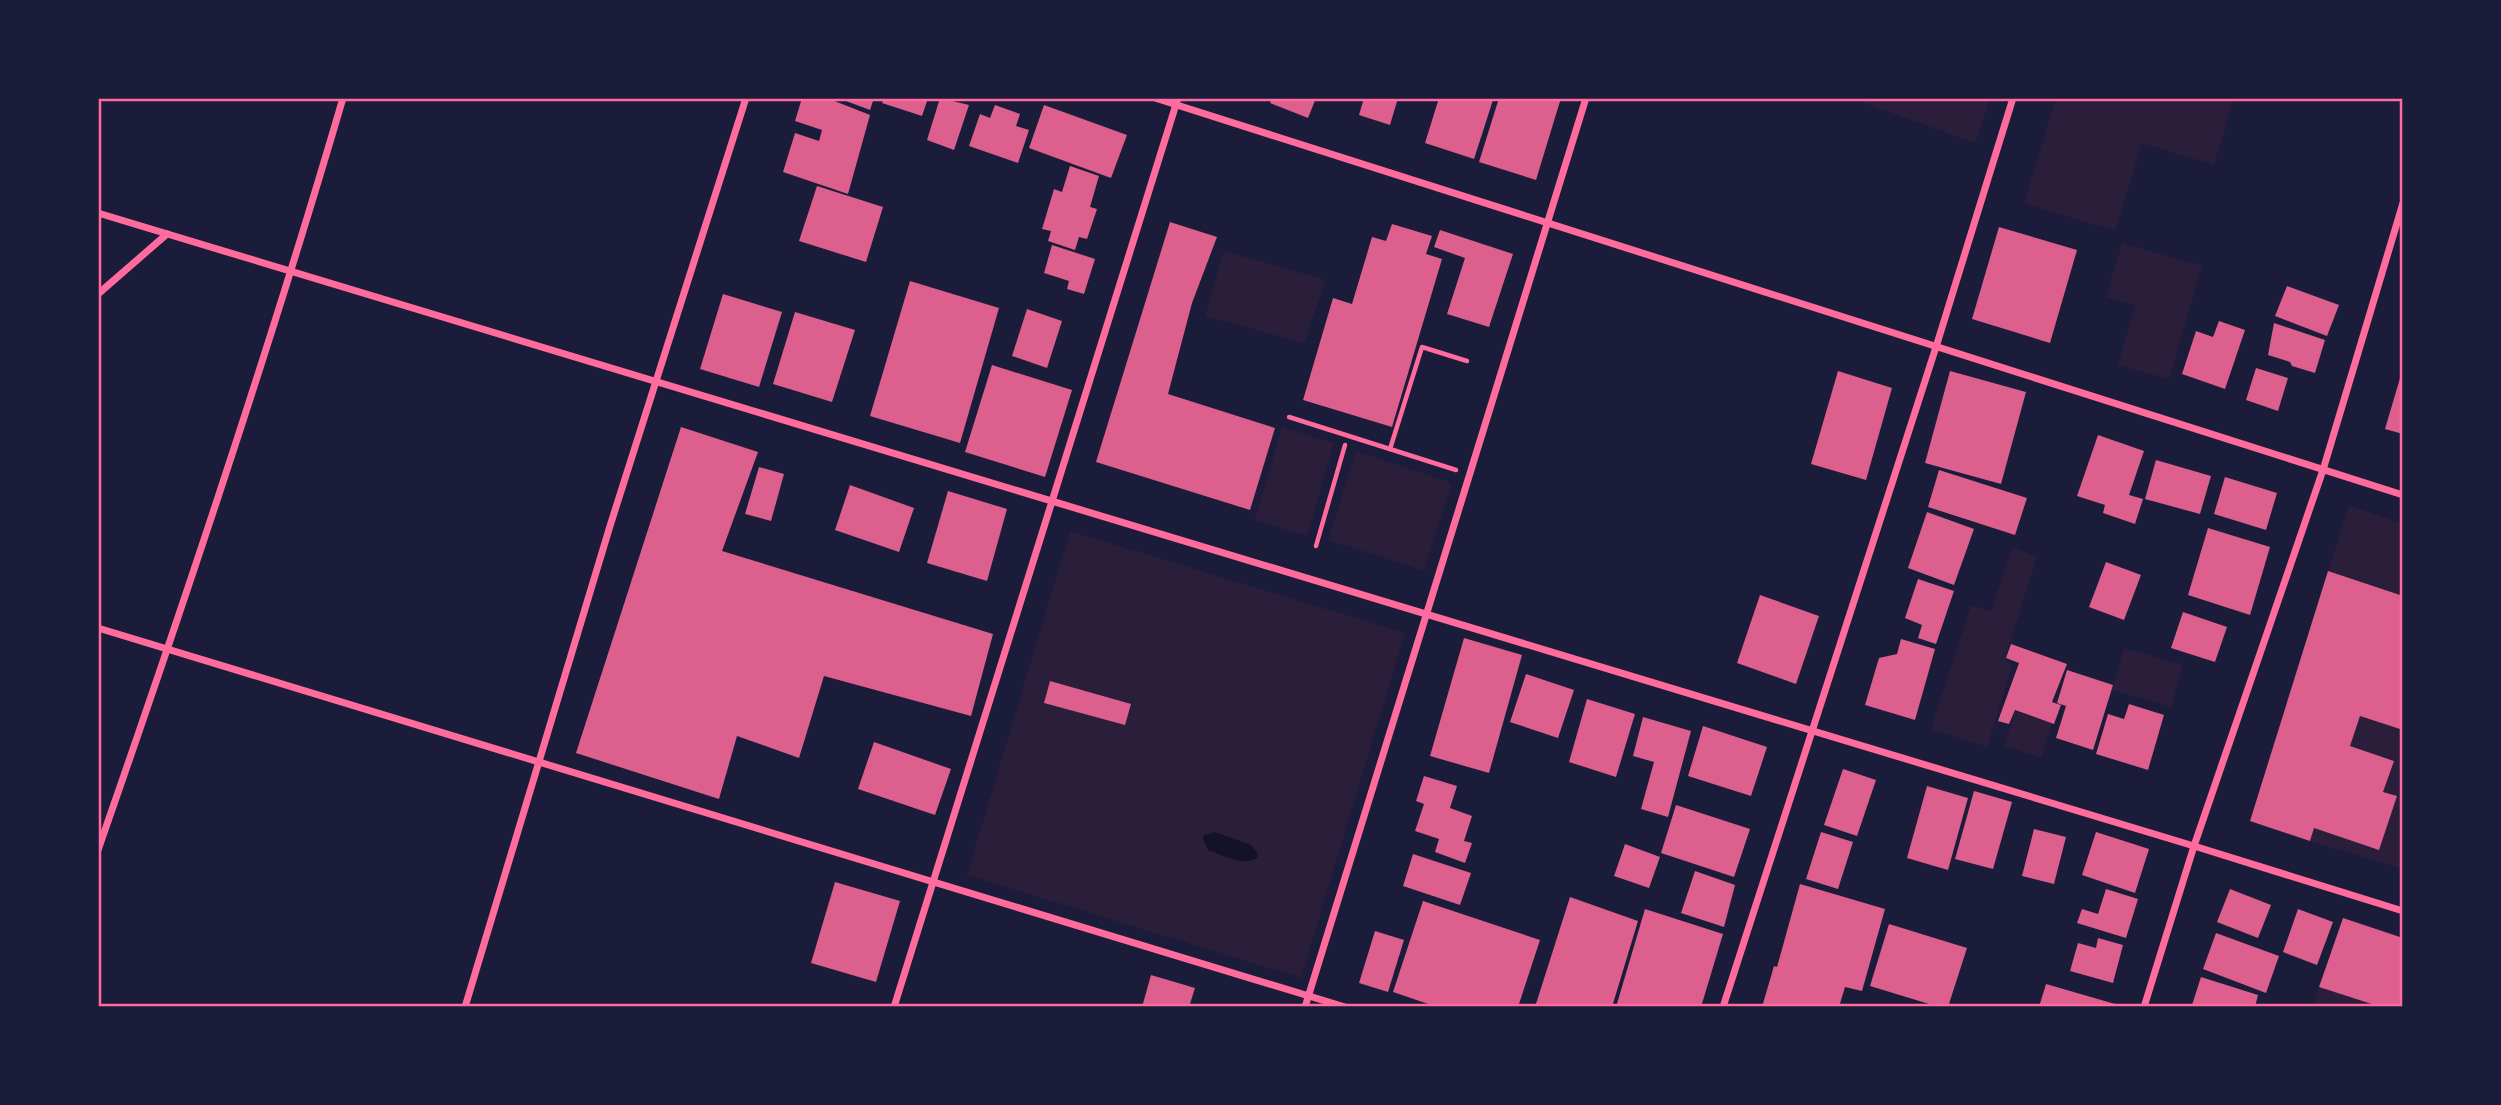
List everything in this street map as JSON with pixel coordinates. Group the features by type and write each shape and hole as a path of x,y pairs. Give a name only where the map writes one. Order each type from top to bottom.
{"street":[{"path":"98,850 168,650 292,271 343,98"},
{"path":"465,1007 655,382 746,98"},
{"path":"1155,98 1177,101 2403,495"},
{"path":"1305,1007 1586,98"},
{"path":"1723,1007 1936,347 2013,98"},
{"path":"894,1007 1177,101"},
{"path":"2144,1007 2194,846 2323,470 2403,204"},
{"path":"98,213 2403,911"},
{"path":"98,295 167,234"},
{"path":"98,628 1345,1007"}],"path":[{"path":"1390,449 1422,347 1467,361"},
{"path":"1289,417 1471,474"},
{"path":"1315,545 1345,445"}],"shaded area":[{"path":"1850,98 1990,98 1975,143"},
{"path":"2056,98 2234,98 2214,165 2142,143 2115,231 2024,203"},
{"path":"2122,243 2202,266 2169,379 2118,365 2135,305 2106,297"},
{"path":"1224,251 1326,280 1304,343 1205,316"},
{"path":"1282,427 1334,443 1307,536 1255,520"},
{"path":"1356,451 1452,483 1424,571 1328,540"},
{"path":"2349,505 2403,524 2403,596 2328,571"},
{"path":"1070,531 1405,633 1301,978 967,875"},
{"path":"2012,547 2037,556 2005,659 2012,667 1987,747 1931,729 1971,605 1991,612"},
{"path":"2124,648 2183,665 2171,707 2112,690"},
{"path":"2015,711 2052,723 2041,758 2004,746"},
{"path":"2360,716 2403,730 2402,869 2310,841 2314,828 2379,849 2396,796 2383,792 2394,761 2350,746"},
{"path":"1215,832 1251,845 1258,854 1257,858 1239,861 1208,850 1204,835"},
{"path":"2319,987 2381,1007 2313,1007"}],"building":[{"path":"802,98 827,98 870,115 848,194 783,172 795,133 819,141 822,130 795,121"},
{"path":"838,98 874,98 870,110"},
{"path":"884,98 928,98 922,116 882,103"},
{"path":"940,98 969,105 954,150 927,140"},
{"path":"1272,98 1316,98 1308,118 1270,103"},
{"path":"1364,98 1398,98 1390,125 1359,115"},
{"path":"1439,98 1493,100 1474,159 1425,143"},
{"path":"1499,98 1561,98 1536,180 1479,162"},
{"path":"995,105 1020,114 1016,126 1029,130 1018,163 969,146 980,114 990,118"},
{"path":"1044,105 1127,135 1111,178 1029,148"},
{"path":"1070,166 1099,176 1090,207 1097,209 1087,239 1079,237 1075,250 1048,241 1051,231 1042,229 1054,189 1062,192"},
{"path":"817,186 883,207 866,262 799,241"},
{"path":"1170,222 1217,237 1192,303 1168,394 1275,428 1250,510 1096,462"},
{"path":"1392,224 1432,236 1426,254 1442,259 1392,427 1303,400 1333,298 1352,304 1372,237 1386,241"},
{"path":"1999,227 2077,250 2050,343 1972,319"},
{"path":"1440,230 1513,254 1489,327 1447,314 1465,258 1434,247"},
{"path":"1052,245 1095,259 1084,294 1067,289 1069,281 1044,273"},
{"path":"910,281 999,308 960,443 870,416"},
{"path":"2287,286 2339,305 2327,336 2275,316"},
{"path":"723,294 782,312 759,387 700,369"},
{"path":"1027,309 1062,321 1047,368 1012,356"},
{"path":"795,312 855,330 832,402 773,384"},
{"path":"2219,321 2245,330 2225,389 2182,374 2196,331 2213,337"},
{"path":"2274,323 2325,340 2315,373 2268,355"},
{"path":"992,365 1072,390 1045,477 965,452"},
{"path":"2256,368 2288,378 2278,411 2246,400"},
{"path":"2403,368 2403,434 2385,429"},
{"path":"1838,371 1892,388 1866,480 1811,464"},
{"path":"1950,371 2026,392 2001,484 1925,463"},
{"path":"681,427 758,452 722,551 993,634 971,716 824,676 799,758 737,736 719,799 576,753"},
{"path":"2098,435 2144,451 2129,495 2143,499 2135,524 2103,513 2105,505 2077,496"},
{"path":"2156,460 2211,476 2200,514 2145,499"},
{"path":"759,467 784,474 771,521 745,514"},
{"path":"1939,470 2027,498 2015,535 1928,507"},
{"path":"2225,477 2277,493 2266,530 2214,514"},
{"path":"850,485 914,508 899,552 835,530"},
{"path":"948,491 1007,509 987,581 927,563"},
{"path":"1927,512 1974,529 1954,585 1908,568"},
{"path":"2208,528 2270,547 2250,615 2188,595"},
{"path":"2106,562 2141,575 2124,620 2089,607"},
{"path":"2328,571 2403,596 2403,730 2360,716 2350,746 2394,761 2383,792 2397,796 2379,850 2314,828 2310,841 2250,821"},
{"path":"1918,579 1954,591 1936,644 1918,638 1922,625 1905,618"},
{"path":"1760,595 1819,616 1796,684 1737,663"},
{"path":"2183,612 2227,627 2215,662 2171,648"},
{"path":"1464,638 1522,655 1489,773 1430,756"},
{"path":"1901,639 1935,649 1915,720 1865,705 1879,658 1897,654"},
{"path":"2011,644 2067,664 2052,702 2061,705 2054,724 2015,710 2009,724 1998,721 2019,663 2006,658"},
{"path":"2067,670 2113,685 2093,750 2056,738 2066,706 2057,703"},
{"path":"1526,674 1574,690 1558,738 1510,722"},
{"path":"1050,681 1131,704 1125,725 1044,703"},
{"path":"1587,699 1635,714 1616,777 1569,762"},
{"path":"2129,704 2164,715 2148,770 2096,754 2108,714 2124,719"},
{"path":"1643,717 1691,731 1668,817 1641,809 1654,762 1633,756"},
{"path":"1703,726 1767,747 1751,796 1688,776"},
{"path":"874,742 951,769 935,815 858,789"},
{"path":"1843,769 1876,780 1857,836 1824,825"},
{"path":"1424,776 1457,786 1450,808 1472,816 1464,841 1472,843 1465,863 1435,852 1439,839 1415,831 1424,804 1416,801"},
{"path":"1927,786 1968,798 1948,870 1907,858"},
{"path":"1974,791 2012,802 1993,869 1955,859"},
{"path":"1676,805 1750,829 1734,877 1661,853"},
{"path":"2034,829 2066,837 2054,884 2022,876"},
{"path":"1821,832 1853,842 1838,889 1806,879"},
{"path":"2096,832 2149,849 2135,893 2082,875"},
{"path":"1625,844 1660,857 1649,888 1614,876"},
{"path":"1413,854 1471,873 1460,905 1403,886"},
{"path":"1695,871 1735,885 1724,927 1681,913"},
{"path":"835,882 900,901 876,982 811,963"},
{"path":"1800,884 1885,909 1862,991 1845,987 1839,1007 1762,1007 1774,966 1777,967"},
{"path":"2106,889 2138,899 2126,938 2077,923 2082,909 2098,914"},
{"path":"2230,889 2271,905 2258,938 2217,922"},
{"path":"1570,897 1638,921 1612,1007 1535,1007"},
{"path":"1423,901 1540,940 1518,1007 1437,1007 1393,992"},
{"path":"1645,909 1723,934 1701,1007 1616,1007"},
{"path":"2298,909 2333,922 2317,965 2283,952"},
{"path":"2343,918 2403,938 2403,1007 2381,1007 2319,987"},
{"path":"1889,924 1967,948 1948,1007 1939,1007 1870,986"},
{"path":"1375,931 1404,940 1388,992 1359,983"},
{"path":"2216,933 2279,956 2266,993 2203,969"},
{"path":"2098,938 2123,945 2113,983 2070,971 2078,943 2096,948"},
{"path":"1151,975 1195,988 1189,1007 1142,1007"},
{"path":"2201,977 2258,995 2255,1007 2192,1005"},
{"path":"2046,984 2122,1006 2122,1007 2039,1007"}]}
